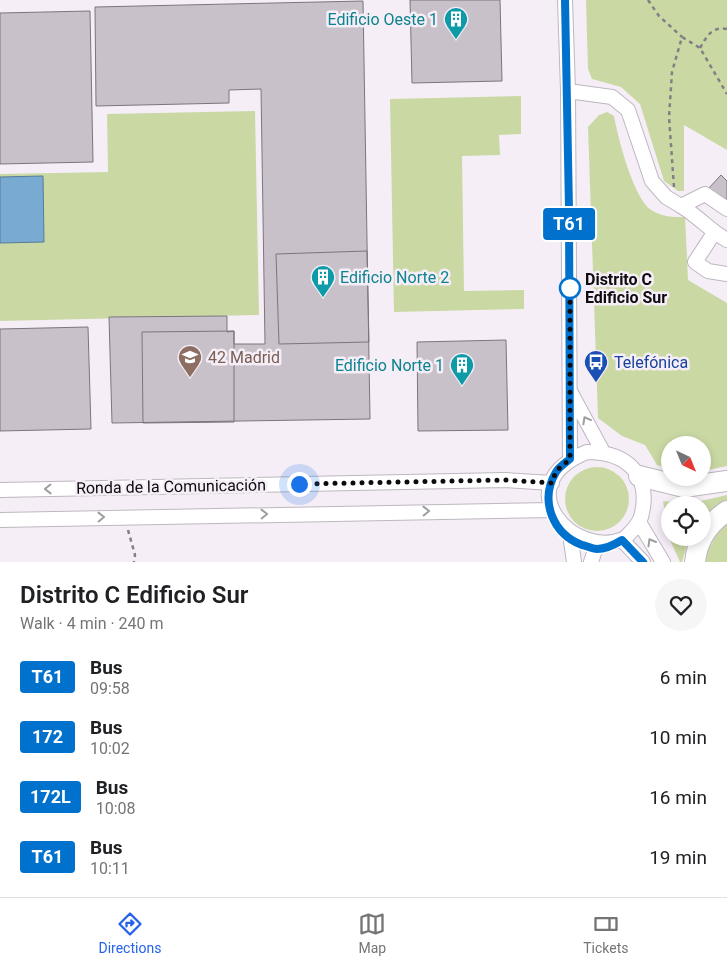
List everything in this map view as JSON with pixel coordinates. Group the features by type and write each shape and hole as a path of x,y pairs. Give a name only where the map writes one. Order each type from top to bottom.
{"highway":[{"path":"639,476 684,487 727,481"},
{"path":"695,562 696,548 714,520 727,511"}],"street":[{"path":"565,0 568,91 570,459"},
{"path":"568,91 612,97 628,110 652,181 666,197 696,215 714,233 727,240"},
{"path":"678,204 705,194 727,209"},
{"path":"714,233 695,262 708,271 727,274"},
{"path":"569,389 603,452"},
{"path":"587,452 603,452 618,457 639,476 644,503 639,522 622,540 593,556 561,531 550,510 549,496 556,471 570,459 587,452"},
{"name":"Ronda de la Comunicación","path":"0,490 505,480 552,483"},
{"name":"Ronda de la Comunicación","path":"0,520 550,510"},
{"path":"639,522 663,562"},
{"path":"571,540 574,562"},
{"path":"622,540 643,562"}],"path":[{"path":"648,0 659,16 682,37 700,48 727,94"},
{"path":"700,48 709,33 718,27 727,29"},
{"path":"678,204 669,117 672,72 682,37"},
{"path":"125,517 135,555 134,562"}],"green space":[{"path":"586,0 727,0 727,150 684,125 684,191 678,191 664,181 640,104 621,87 592,79 588,69"},
{"path":"521,96 521,134 499,135 500,155 462,156 464,291 524,290 524,309 394,312 390,99"},
{"path":"255,111 259,315 0,321 0,174 108,172 107,114"},
{"path":"607,112 614,116 627,166 644,203 651,210 659,214 685,217 688,280 727,303 727,466 711,469 711,436 661,436 661,466 657,465 645,445 622,436 598,418 588,127 599,115"},
{"path":"591,467 603,467 620,476 627,487 629,499 627,511 620,522 603,531 591,531 579,526 570,517 565,505 565,493 570,481 579,472"},
{"path":"727,495 727,500 711,511 711,499"},
{"path":"727,523 727,562 704,562 704,558 720,528"},
{"path":"673,546 687,546 682,562 680,562"}],"water":[{"path":"43,176 44,242 0,243 0,177"}],"building":[{"name":"Edificio Oeste 1","path":"410,0 500,0 502,81 412,83"},
{"path":"363,1 370,419 112,423 109,317 227,316 227,332 234,331 234,344 265,344 261,89 229,90 229,103 96,106 95,7"},
{"path":"90,11 93,162 0,164 0,13"},
{"path":"721,175 727,181 727,200 708,189"},
{"name":"Edificio Norte 2","path":"367,251 369,342 279,344 276,254"},
{"path":"88,327 91,429 0,431 0,329"},
{"path":"234,331 234,422 143,423 142,332"},
{"name":"Edificio Norte 1","path":"506,340 508,430 418,431 417,342"}],"bus line":[{"name":"T61","path":"565,0 568,91 570,459 556,471 549,496 550,510 561,531 571,540 596,550 611,546 622,540 643,562"}],"place":[{"name":"Edificio Oeste 1","path":"456,40"},
{"name":"Distrito C Edificio Sur","path":"570,288"},
{"name":"Edificio Norte 2","path":"323,298"},
{"name":"42 Madrid","path":"190,378"},
{"name":"Telefónica","path":"596,383"},
{"name":"Edificio Norte 1","path":"462,386"}],"route":[{"path":"299,484 505,480 552,483 556,471 570,459 570,288"}]}
